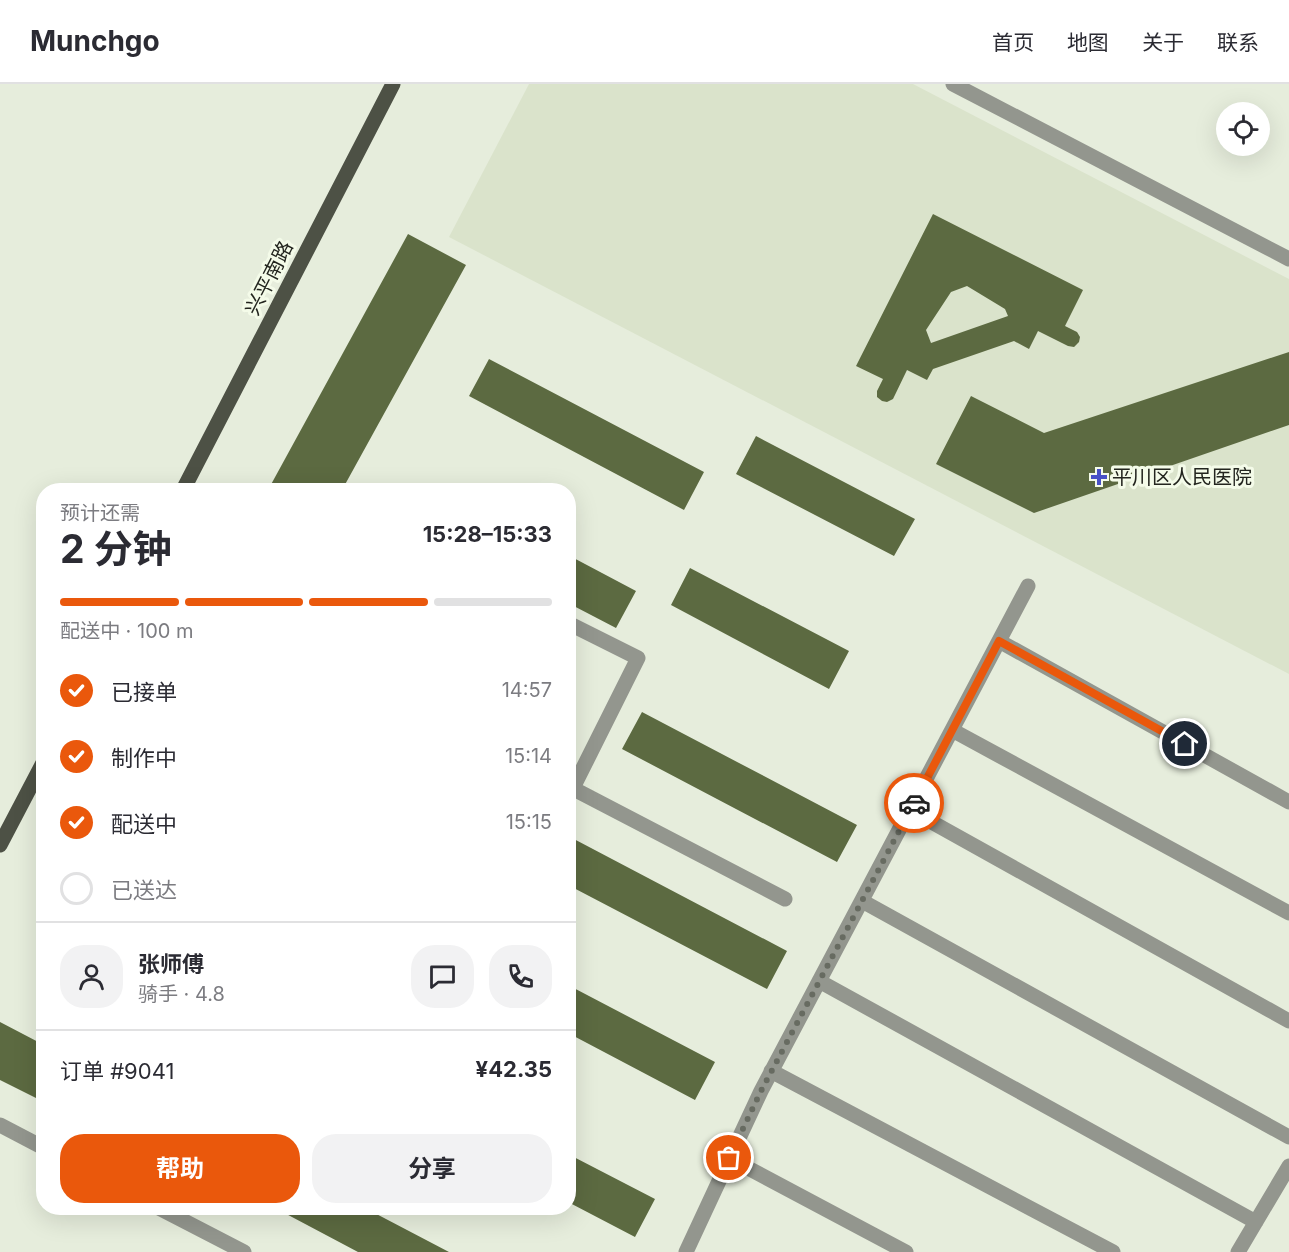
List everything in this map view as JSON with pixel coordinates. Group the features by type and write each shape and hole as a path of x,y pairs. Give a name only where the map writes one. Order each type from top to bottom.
{"main road":[{"name":"兴平南路","path":"187,483 393,84"},
{"path":"0,844 36,776"}],"street":[{"path":"953,84 1289,259"},
{"path":"686,1252 771,1071 1028,586"},
{"path":"576,627 638,658 576,777"},
{"path":"999,641 1289,802"},
{"path":"952,730 1289,913"},
{"path":"576,790 784,899"},
{"path":"910,810 1289,1021"},
{"path":"862,901 1289,1137"},
{"path":"819,981 1256,1222"},
{"path":"771,1071 1113,1252"},
{"path":"0,1125 36,1144"},
{"path":"729,1158 906,1252"},
{"path":"1238,1252 1289,1166"},
{"path":"173,1215 244,1252"}],"shaded area":[{"name":"平川区人民医院","path":"529,84 913,84 1289,279 1289,674 449,237"}],"building":[{"path":"933,214 1083,290 1065,326 1077,332 1080,337 1074,347 1038,331 1029,349 1014,341 933,369 927,380 907,370 893,399 887,402 877,397 877,391 883,379 856,366","holes":["967,286 1005,309 1008,316 931,343 926,330 951,292"]},
{"path":"408,234 466,265 346,483 272,483"},
{"path":"1289,352 1289,425 1034,513 936,464 971,396 1044,433"},
{"path":"489,359 704,472 684,510 469,396"},
{"path":"756,436 915,519 894,556 736,474"},
{"path":"576,559 636,591 616,628 576,607"},
{"path":"690,568 849,651 829,689 671,605"},
{"path":"642,712 857,825 837,862 622,749"},
{"path":"576,840 787,951 767,989 576,889"},
{"path":"576,989 715,1062 695,1100 576,1037"},
{"path":"0,1022 36,1041 36,1098 0,1080"},
{"path":"576,1158 655,1199 635,1237 576,1206"},
{"path":"288,1215 378,1215 449,1252 358,1252"}],"way so far":[{"path":"729,1158 761,1091 914,803"}],"place":[{"name":"平川区人民医院","path":"1099,477"}],"route":[{"path":"914,803 999,641 1185,744"}]}
